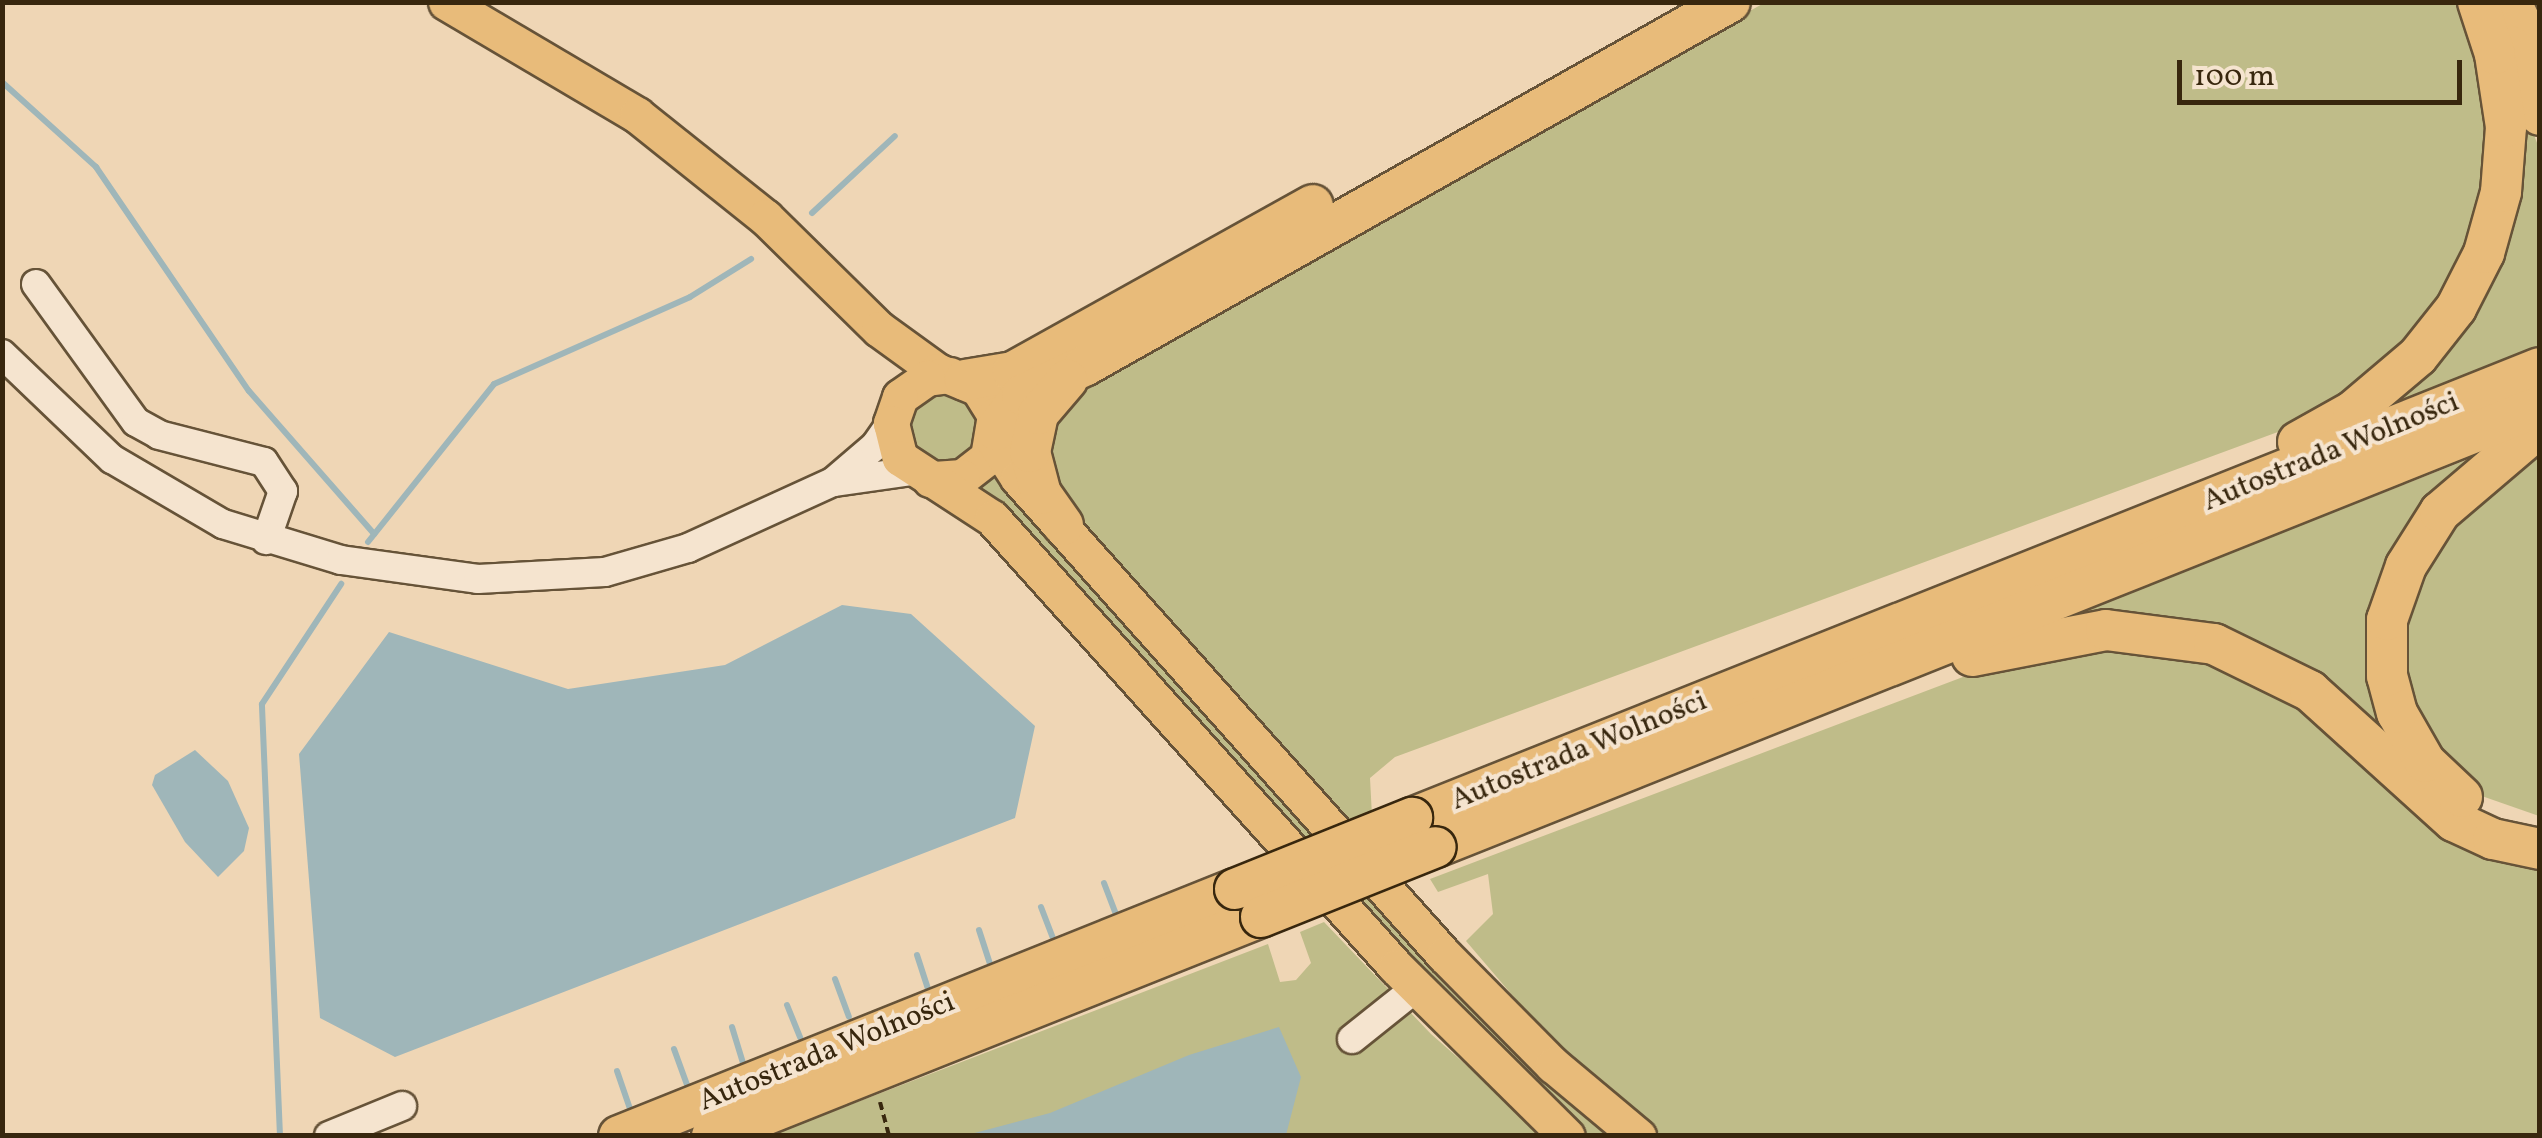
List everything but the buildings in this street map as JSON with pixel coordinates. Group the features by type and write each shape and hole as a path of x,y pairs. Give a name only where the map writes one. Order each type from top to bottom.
{"highway":[{"path":"957,378 1013,372 1674,2"},
{"path":"995,436 1022,395 1086,365 1730,2"},
{"path":"2020,575 2108,524 2333,425 2432,340 2476,271 2501,192 2504,105 2478,2"},
{"path":"2489,2 2540,115"},
{"path":"2511,2 2540,64"},
{"path":"1063,525 1034,478 1031,436 1044,402 1086,365"},
{"name":"Autostrada Wolności","path":"619,1136 1248,903 1424,833 2020,575 2540,368"},
{"name":"Autostrada Wolności","path":"1424,833 1768,716 2540,406"},
{"path":"2540,428 2454,498 2415,546 2392,602 2385,657 2397,713 2425,762 2472,804 2540,827"},
{"path":"1768,716 1824,709 1962,659 2055,636 2106,630 2175,635 2235,651 2292,678 2454,821 2493,839 2540,849"},
{"name":"Autostrada Wolności","path":"712,1136 1248,903"}],"main road":[{"path":"446,2 562,66 672,140 765,216 879,329 988,400 995,436 1063,525 1444,955 1553,1065 1638,1136"},
{"path":"879,329 900,378 892,441 920,475 970,498 992,518 1416,988 1567,1136"},
{"path":"895,410 917,382 957,378"},
{"path":"920,475 945,481 976,469 995,436"}],"street":[{"path":"36,284 136,422 159,435 264,462 283,491 266,540"},
{"path":"2,354 112,460 185,506 266,540 397,570 512,581 558,578 674,554 833,482 920,475"},
{"path":"833,482 895,410"},
{"path":"1352,1039 1416,988"},
{"path":"329,1136 402,1106"}],"path":[{"path":"879,1098 890,1136"}],"shaded area":[{"path":"1764,3 2463,3 2491,87 2478,236 2420,336 2327,414 1395,757 1370,778 1372,816 1350,826 1078,520 1052,485 1042,445 1072,393"},
{"path":"2517,91 2539,148 2539,345 2379,413 2431,357"},
{"path":"945,392 970,402 980,427 970,452 945,462 920,452 910,427 920,402"},
{"path":"2512,442 2407,542 2404,752 2302,676 2037,629"},
{"path":"2539,450 2539,816 2476,794 2406,710 2401,608 2479,489"},
{"path":"1000,466 1622,1135 1577,1135 1516,1080 976,487"},
{"path":"2078,644 2251,668 2539,858 2539,1135 1661,1135 1537,1024 1466,941 1493,914 1488,874 1438,892 1430,879 1992,666"},
{"path":"1324,922 1431,1034 1546,1135 769,1136 1268,944 1280,982 1296,980 1311,963 1300,932"}],"water":[{"path":"842,605 911,614 1035,726 1015,818 395,1057 320,1018 299,754 389,632 568,689 725,665"},
{"path":"195,750 228,781 249,828 244,851 218,877 185,842 152,785 155,775"},
{"path":"1279,1027 1301,1077 1286,1135 967,1135 1050,1113 1189,1055"}],"waterway":[{"path":"2,82 96,167 249,391 374,534"},
{"path":"812,213 895,136"},
{"path":"368,542 494,384 690,297 751,259"},
{"path":"280,1136 262,704 341,584"},
{"path":"1104,883 1116,914"},
{"path":"1041,907 1053,939"},
{"path":"979,930 990,964"},
{"path":"917,955 928,989"},
{"path":"835,979 849,1017"},
{"path":"787,1005 800,1038"},
{"path":"732,1027 743,1062"},
{"path":"674,1049 687,1085"},
{"path":"617,1071 630,1108"}]}
